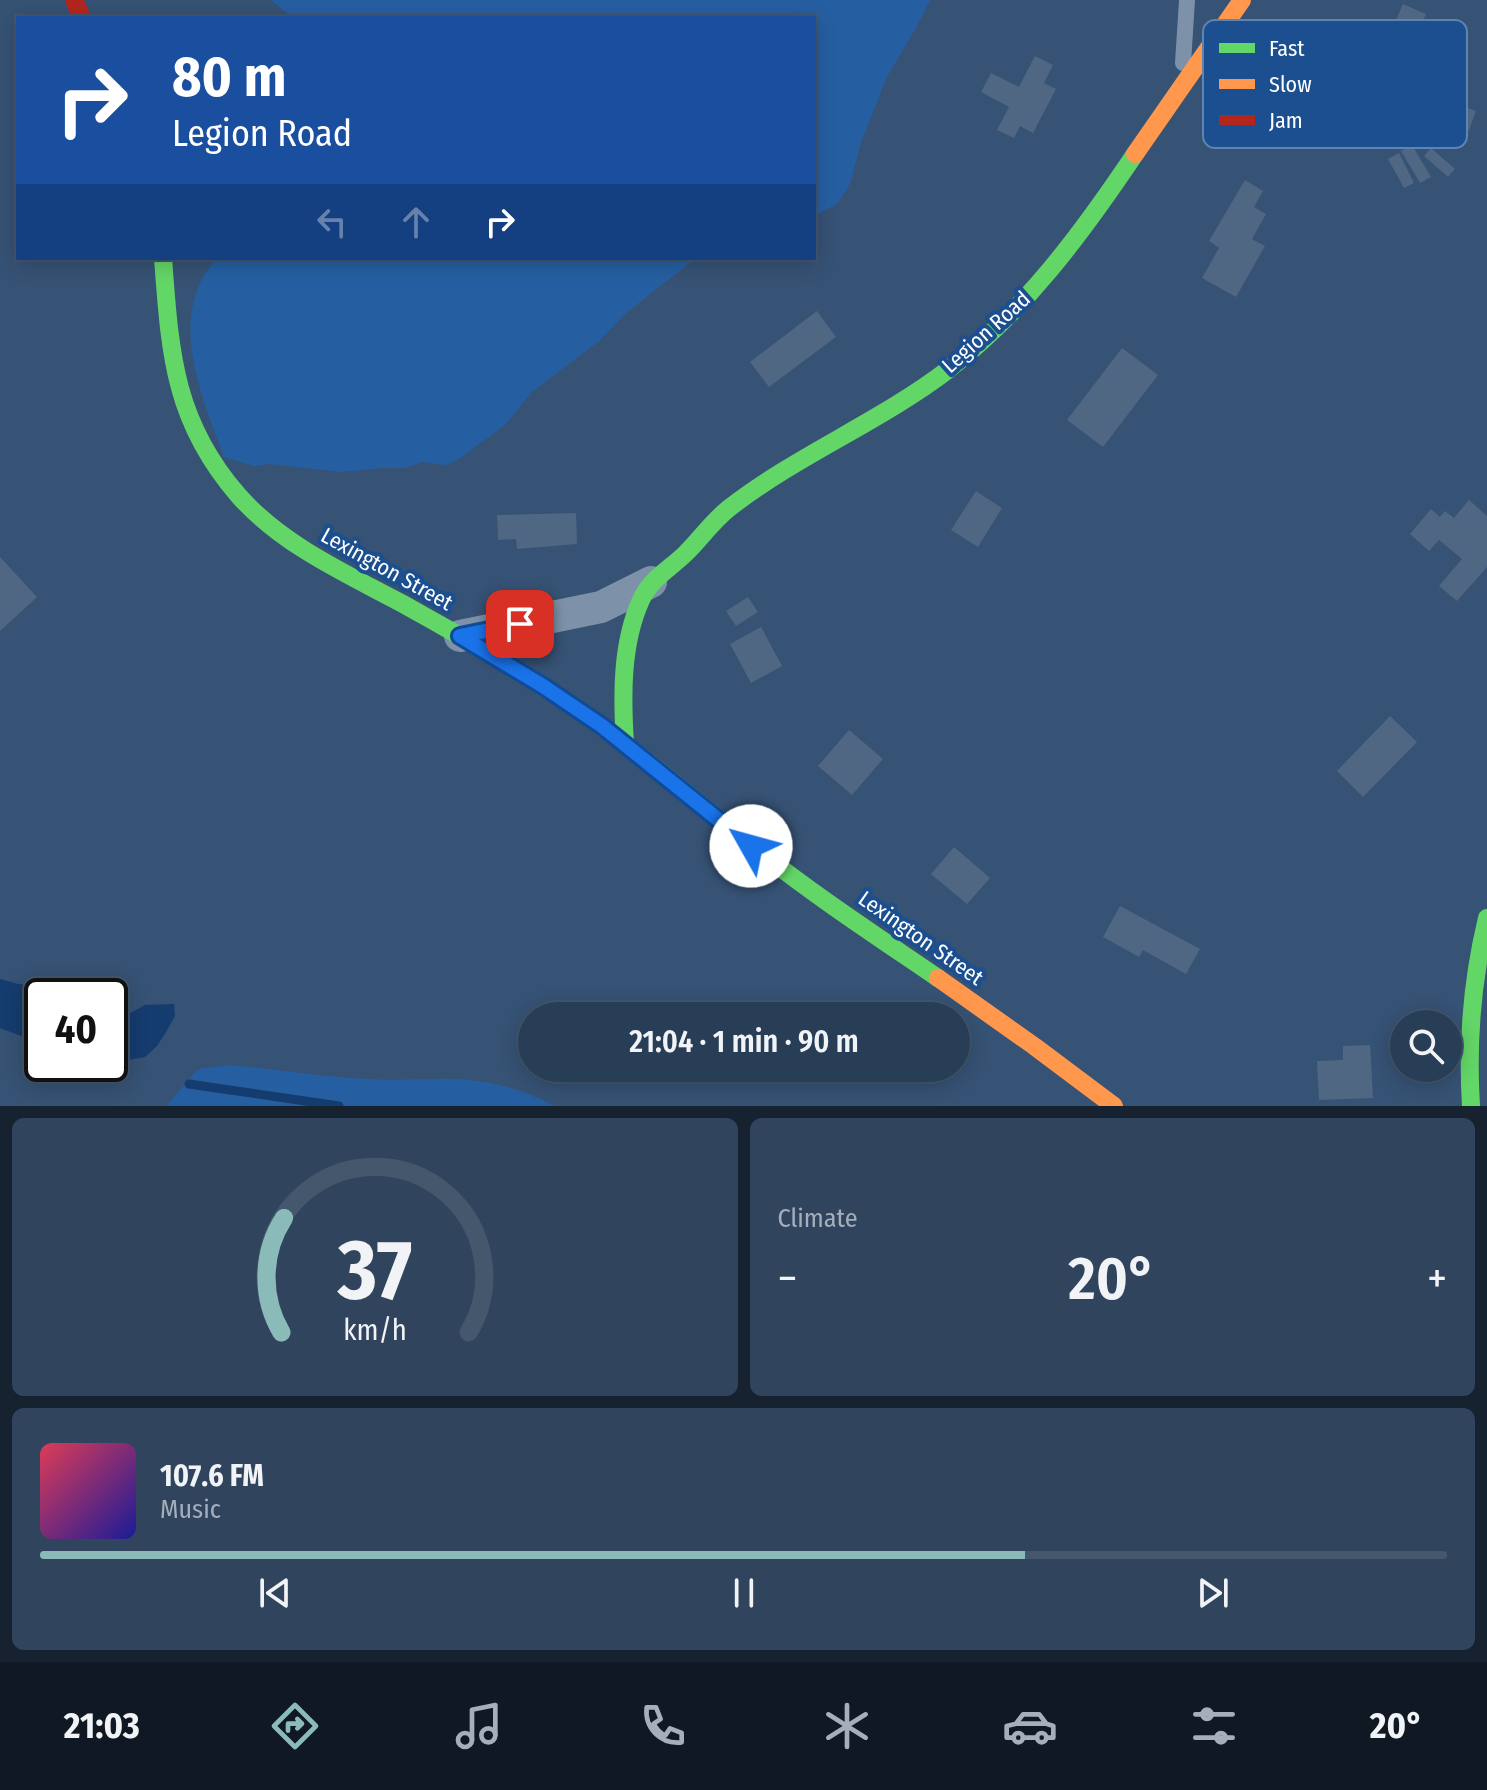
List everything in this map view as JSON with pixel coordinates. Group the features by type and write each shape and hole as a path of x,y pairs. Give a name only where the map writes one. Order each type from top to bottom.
{"street":[{"name":"Legion Road","path":"1228,20 1242,0"},
{"name":"Legion Road","path":"460,636 601,607 651,582 671,568 715,521 738,502 958,362 1041,282 1073,243 1203,55"},
{"name":"Lexington Street","path":"163,260 175,368 189,421 206,454 240,497 276,530 307,552 460,636 564,699 790,875 1026,1040 1114,1106"},
{"name":"Legion Road","path":"625,744 628,652 638,608 651,582"},
{"path":"1471,1106 1478,1036 1478,959 1487,918"}],"lane":[{"path":"1182,85 1187,0"}],"shaded area":[{"path":"271,0 930,0 887,77 861,143 850,184 837,204 816,215 816,16 291,16"},
{"path":"218,260 693,260 625,314 599,341 532,392 505,425 458,460 446,465 422,462 405,468 342,472 269,464 254,466 224,457 201,393 191,347 193,302 201,281"},
{"path":"0,979 24,984 24,1037 0,1028"},
{"path":"174,1004 175,1016 157,1046 145,1057 128,1060 128,1014 145,1005"},
{"path":"229,1065 352,1078 481,1081 532,1095 555,1106 166,1106 198,1069"}],"building":[{"path":"1403,4 1426,14 1423,20 1396,20"},
{"path":"1035,56 1053,65 1044,83 1056,89 1033,133 1020,126 1014,138 997,130 1009,107 981,92 991,73 1019,87"},
{"path":"1467,108 1476,111 1467,135"},
{"path":"1414,148 1431,177 1420,183 1401,151"},
{"path":"1431,148 1455,169 1448,177 1424,156"},
{"path":"1399,153 1414,183 1404,188 1388,159"},
{"path":"1245,180 1263,191 1254,207 1266,214 1252,239 1265,246 1236,297 1202,278 1219,248 1209,241"},
{"path":"817,311 836,337 769,387 750,362"},
{"path":"1122,348 1158,375 1103,447 1067,420"},
{"path":"976,491 1002,508 978,547 951,530"},
{"path":"1469,500 1487,516 1487,567 1457,601 1439,586 1462,559 1439,540 1429,551 1410,534 1431,509 1440,517 1445,511 1454,518"},
{"path":"576,513 577,544 517,549 516,539 498,540 497,515"},
{"path":"0,557 37,597 0,631"},
{"path":"748,597 758,612 736,626 726,611"},
{"path":"761,627 782,666 751,683 730,644"},
{"path":"1390,716 1417,742 1363,797 1337,771"},
{"path":"849,730 883,759 852,795 818,766"},
{"path":"954,847 990,878 967,904 931,874"},
{"path":"1120,906 1200,949 1186,974 1143,950 1139,957 1103,937"},
{"path":"1370,1045 1373,1098 1319,1100 1317,1061 1343,1060 1343,1046"}],"waterway":[{"path":"189,1084 339,1106"}],"traffic: fast":[{"path":"625,744 623,689 626,653 634,617 650,586 728,509 782,472 923,388 977,346 1051,269 1135,154"},
{"path":"163,260 173,354 188,412 216,467 255,513 315,557 462,637 585,715 782,869 938,978"},
{"path":"1471,1106 1472,1011 1487,918"}],"traffic: slow":[{"path":"1228,20 1242,0"},
{"path":"1135,154 1203,56"},
{"path":"938,978 1114,1106"}],"traffic: jam":[{"path":"74,0 81,16"}],"route":[{"path":"520,624 460,636 564,699 602,726 751,846"}]}
